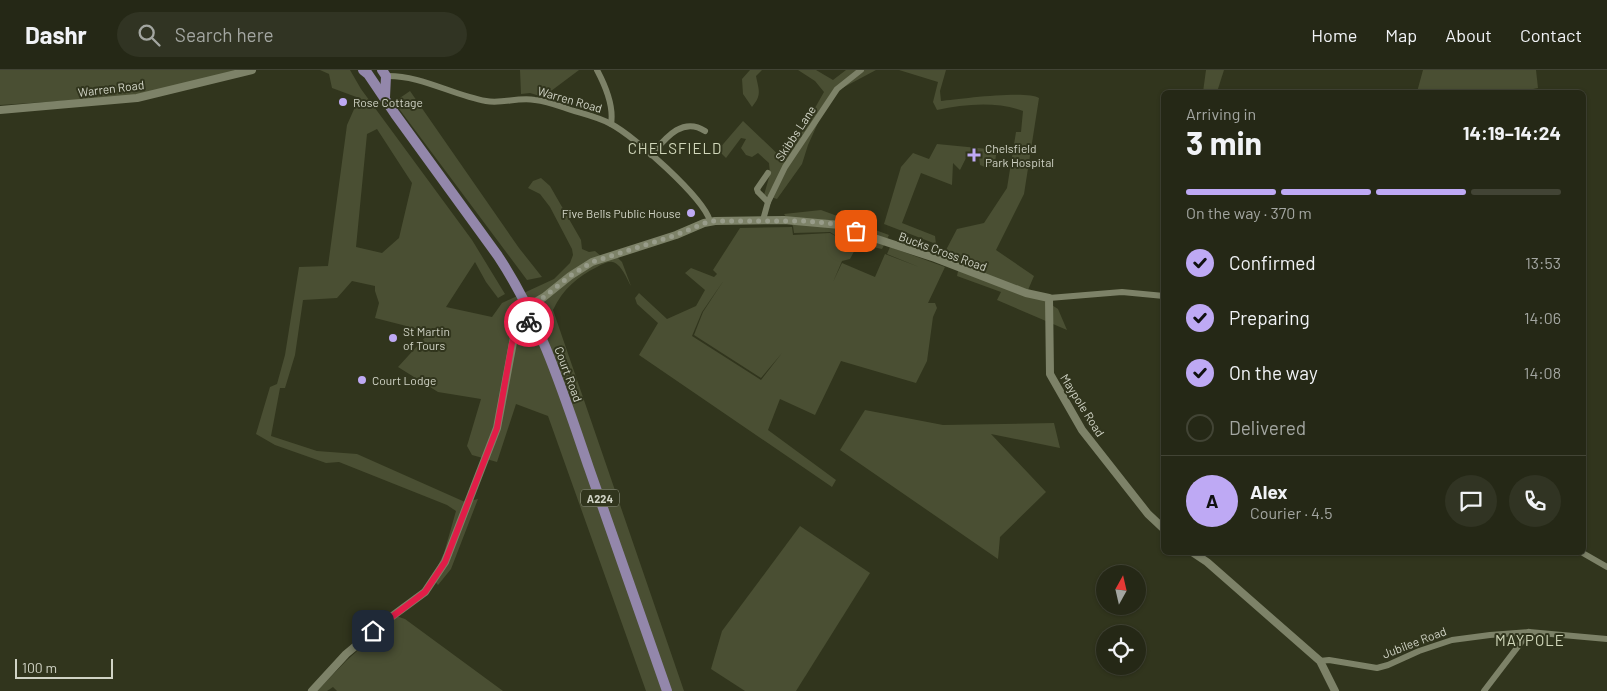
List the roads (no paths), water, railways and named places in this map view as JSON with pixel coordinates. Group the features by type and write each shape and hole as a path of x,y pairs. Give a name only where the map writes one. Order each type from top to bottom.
{"main road":[{"name":"Court Road","path":"363,70 374,77 395,114 498,256 528,308 559,382 667,691"},
{"path":"374,77 380,84 385,75"},
{"path":"385,75 386,98"}],"street":[{"name":"Warren Road","path":"0,110 137,98 252,70"},
{"path":"597,70 610,103 612,113 611,124"},
{"name":"Skibbs Lane","path":"764,220 768,202 785,167 831,97 862,70"},
{"name":"Warren Road","path":"385,75 418,80 486,101 526,99 542,101 611,124 651,154 690,193 707,214 710,221"},
{"path":"651,154 670,134 679,128 694,126 705,131"},
{"path":"768,173 757,189 768,202"},
{"path":"528,308 592,262 676,235 710,221"},
{"name":"Bucks Cross Road","path":"710,221 805,221 840,225 935,258 1026,293 1048,298"},
{"path":"1048,298 1122,292 1161,296"},
{"name":"Maypole Road","path":"1048,298 1050,374 1082,430 1148,514 1161,526"},
{"path":"312,691 346,654 425,592 445,562 497,428 514,337 522,327 533,320"},
{"path":"1196,555 1207,562 1320,661 1335,691"},
{"path":"1586,555 1607,567"},
{"path":"1484,691 1529,632"},
{"name":"Jubilee Road","path":"1320,661 1329,660 1377,668 1452,640 1490,635 1529,632 1607,638"}],"place":[{"name":"Rose Cottage","path":"343,102"},
{"name":"Chelsfield Park Hospital","path":"974,155"},
{"name":"Five Bells Public House","path":"691,213"},
{"name":"St Martin of Tours","path":"393,338"},
{"name":"Court Lodge","path":"362,380"}],"district":[{"name":"CHELSFIELD","path":"675,148"},
{"name":"MAYPOLE","path":"1530,640"}]}
